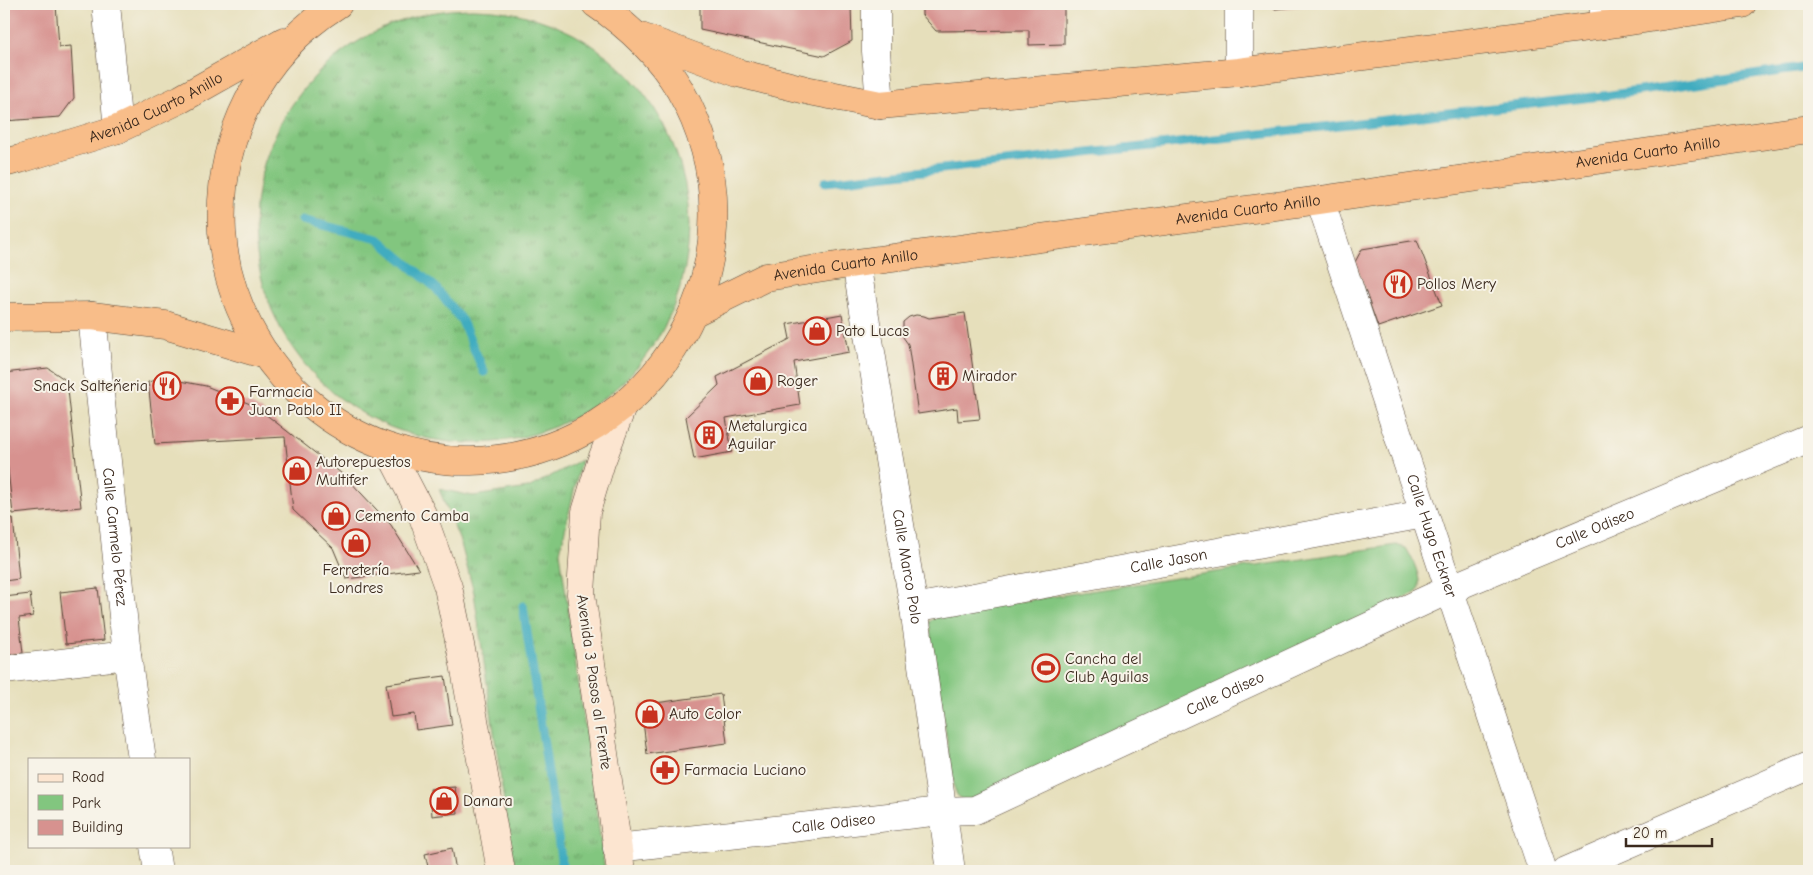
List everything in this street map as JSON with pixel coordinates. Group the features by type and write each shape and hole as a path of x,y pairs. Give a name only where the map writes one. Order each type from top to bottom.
{"highway":[{"path":"637,35 738,73 810,92 880,105 1239,72 1604,14 1742,4"},
{"path":"329,7 300,32 281,52 252,94 241,117 232,140 222,190 223,240 226,264 242,312 266,356 300,395 341,426 364,438 388,448 420,456 453,460 485,460 535,452 580,434 622,407 651,380 685,331 708,269 712,239 713,200 706,154 699,132 680,90 653,52 606,8"},
{"name":"Avenida Cuarto Anillo","path":"4,163 118,129 181,99 300,32"},
{"name":"Avenida Cuarto Anillo","path":"693,313 766,277 1809,130"},
{"path":"4,317 92,316 165,324 266,356"}],"main road":[{"name":"Avenida 3 Pasos al Frente","path":"619,860 581,594 586,512 601,462 622,407"},
{"path":"388,448 422,514 448,586 501,871"}],"street":[{"path":"106,4 118,129"},
{"path":"876,4 876,50 880,105"},
{"path":"1239,4 1239,72"},
{"name":"Calle Hugo Eckner","path":"1320,200 1543,871"},
{"name":"Calle Marco Polo","path":"856,263 914,608 941,811 951,871"},
{"name":"Calle Carmelo Pérez","path":"92,316 127,655 142,758"},
{"name":"Calle Odiseo","path":"619,860 941,811 975,810 1450,589 1809,439"},
{"name":"Calle Jason","path":"914,608 1424,514"},
{"path":"4,670 127,655"},
{"path":"1566,871 1809,766"},
{"path":"154,848 158,871"}],"green space":[{"path":"472,9 514,13 555,25 593,46 610,58 640,88 652,105 673,143 685,184 689,226 685,268 673,309 652,347 640,364 610,394 593,406 555,427 514,439 472,443 430,439 389,427 351,406 334,394 304,364 292,347 271,309 259,268 255,226 259,184 271,143 292,105 304,88 334,58 351,46 389,25 430,13"},
{"path":"581,460 560,552 605,871 514,871 474,593 461,544 439,489 473,496 528,488"},
{"path":"1396,545 1406,548 1414,563 1419,582 1417,592 979,799 963,800 957,795 954,787 929,622 934,618 950,612"}],"building":[{"path":"4,4 56,4 59,47 71,46 74,98 60,117 4,121"},
{"path":"700,4 851,4 852,41 824,56 700,30"},
{"path":"922,4 1064,4 1064,44 1029,45 1029,30 936,31 922,15"},
{"path":"1270,4 1314,4 1314,5 1275,9"},
{"name":"Pollos Mery","path":"1417,240 1442,305 1378,327 1355,262 1362,249"},
{"name":"Mirador","path":"965,313 980,419 958,421 957,408 918,414 908,344 903,337 903,322 909,317 916,315 929,318"},
{"path":"842,314 849,352 794,362 800,405 726,418 732,452 694,459 686,417 719,385 717,377 790,339 787,324"},
{"path":"48,368 67,381 81,507 13,514 4,435 4,373"},
{"path":"164,378 206,386 255,406 346,477 391,525 419,570 346,579 333,548 293,510 285,437 155,444 148,382"},
{"path":"13,518 19,579 4,581 4,519"},
{"path":"98,588 104,640 66,644 60,592"},
{"path":"30,594 33,616 19,618 23,653 4,655 4,597"},
{"path":"445,676 452,725 416,730 414,714 391,717 386,684"},
{"path":"721,694 727,743 647,754 641,705"},
{"name":"Danara","path":"455,787 458,813 432,816 430,789"},
{"path":"452,848 456,871 429,871 425,854"}],"waterway":[{"path":"825,182 1611,95 1809,67"},
{"path":"302,220 378,239 435,287 462,321 484,372"},
{"path":"523,606 563,871"}],"place":[{"name":"Pollos Mery","path":"1398,284"},
{"name":"Pato Lucas","path":"817,331"},
{"name":"Mirador","path":"943,376"},
{"name":"Roger","path":"758,381"},
{"name":"Snack Salteñeria","path":"167,386"},
{"name":"Farmacia Juan Pablo II","path":"230,401"},
{"name":"Metalurgica Aguilar","path":"709,435"},
{"name":"Autorepuestos Multifer","path":"297,471"},
{"name":"Cemento Camba","path":"336,516"},
{"name":"Ferretería Londres","path":"356,543"},
{"name":"Cancha del Club Aguilas","path":"1046,668"},
{"name":"Auto Color","path":"650,714"},
{"name":"Farmacia Luciano","path":"665,770"},
{"name":"Danara","path":"444,801"}]}
